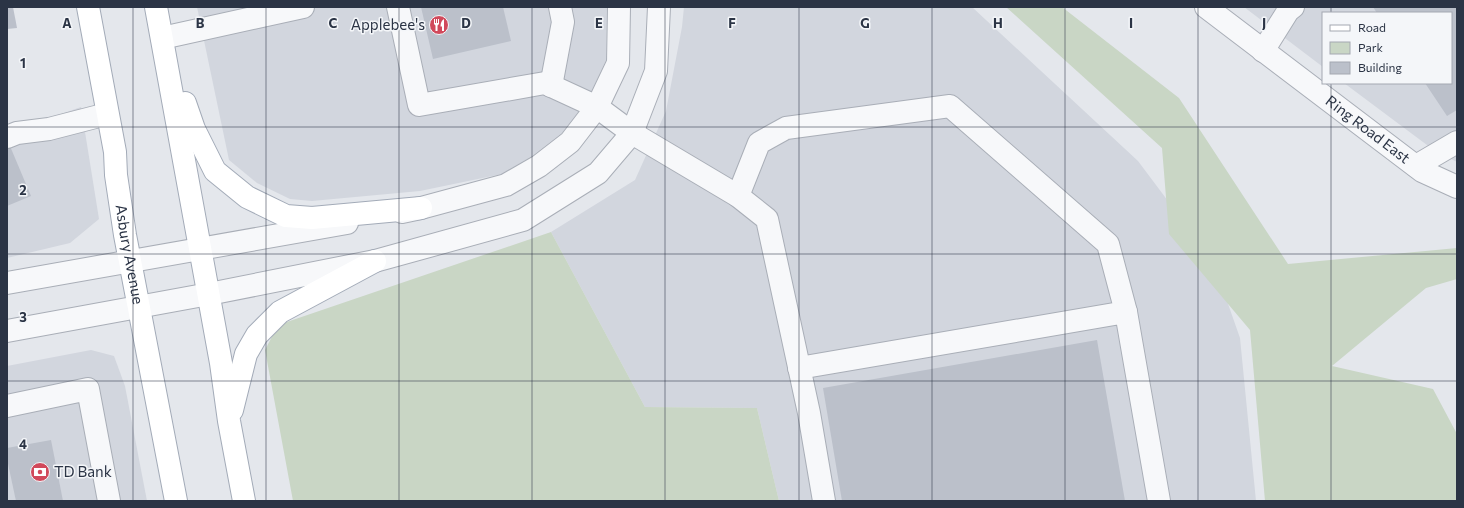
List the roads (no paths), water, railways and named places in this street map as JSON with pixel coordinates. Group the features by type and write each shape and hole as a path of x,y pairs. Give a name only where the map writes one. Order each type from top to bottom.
{"main road":[{"name":"Asbury Avenue","path":"88,7 115,152 120,205 176,501"},
{"path":"156,7 209,294 221,362 229,421 244,501"},
{"path":"168,68 178,84 194,129 215,171 247,197 286,216 312,218 421,208"},
{"path":"229,421 246,354 257,335 280,312 375,261"}],"street":[{"path":"162,38 303,7"},
{"path":"398,7 419,104 545,83 597,107 632,133 738,196 767,219 809,413 824,501"},
{"path":"551,86 563,22 560,7"},
{"path":"7,283 130,260 307,230 421,208 506,185 539,166 570,142 597,107 618,63 619,7"},
{"path":"7,331 209,294 375,261 523,220 598,173 632,133 656,71 659,7"},
{"name":"Ring Road East","path":"1206,7 1416,166 1457,188"},
{"path":"1263,50 1288,11 1293,7"},
{"path":"738,196 759,143 786,128 950,106 1108,244 1126,312 1159,501"},
{"path":"7,137 17,133 49,129 108,114"},
{"path":"1416,166 1457,142"},
{"path":"799,368 1126,312"},
{"path":"7,406 88,389 109,501"}],"place":[{"name":"Applebee's","path":"439,25"},
{"name":"TD Bank","path":"40,472"}]}
